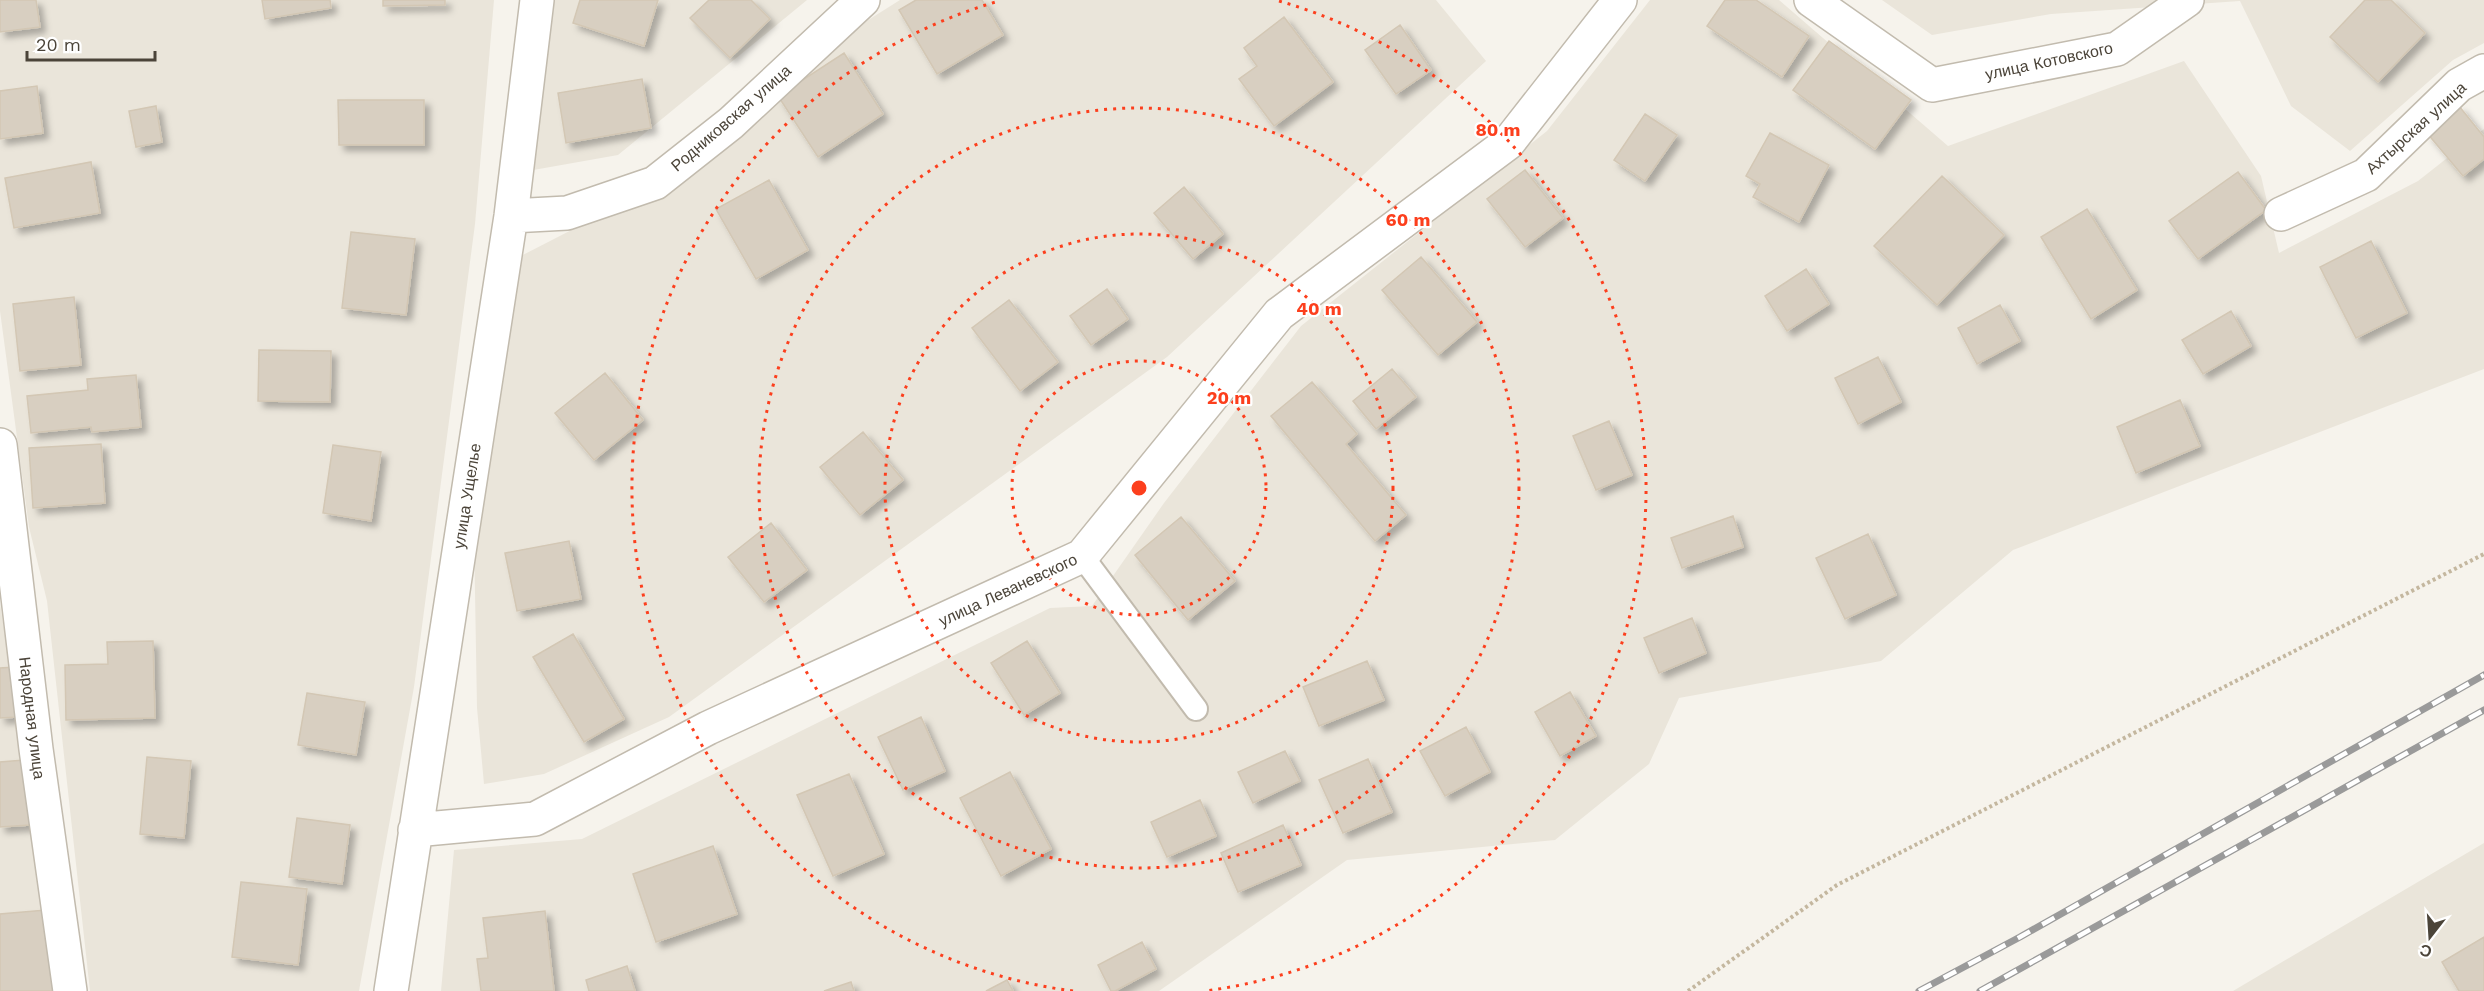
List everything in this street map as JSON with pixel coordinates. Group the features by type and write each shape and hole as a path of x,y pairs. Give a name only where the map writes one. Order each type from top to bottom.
{"street":[{"name":"улица Ущелье","path":"391,991 511,216 537,0"},
{"name":"Родниковская улица","path":"511,216 567,213 655,183 730,123 863,0"},
{"name":"улица Леваневского","path":"415,830 535,819 708,729 1082,556 1279,314 1508,143 1620,0"},
{"name":"улица Котовского","path":"1811,0 1932,85 2117,49 2187,0"},
{"name":"Ахтырская улица","path":"2281,214 2366,175 2459,85 2484,70"},
{"name":"Народная улица","path":"0,445 36,749 70,991"}],"lane":[{"path":"1082,556 1196,709"}],"path":[{"path":"1688,991 1837,885 2484,554"}],"shaded area":[{"path":"0,0 494,0 475,224 414,687 359,991 90,991 47,601 29,527 0,311"},
{"path":"545,0 807,0 618,155 522,172"},
{"path":"900,0 1436,0 1486,61 1167,357 669,717 544,774 484,784 477,708 474,534 517,258 589,221 800,63"},
{"path":"1650,0 1779,0 1948,146 2184,61 2261,176 2279,253 2418,181 2484,129 2484,369 2013,550 1881,661 1679,698 1649,764 1555,840 1347,860 1159,991 441,991 454,850 582,839 1050,608 1092,606 1164,503 1301,326 1547,131"},
{"path":"1882,0 2484,0 2484,43 2453,60 2350,151 2291,106 2240,1 2051,14 1932,35"},
{"path":"0,603 60,991 0,991"},
{"path":"2484,843 2484,991 2233,991"}],"building":[{"path":"0,0 36,0 40,27 0,32"},
{"path":"262,0 330,0 331,8 265,19"},
{"path":"383,0 445,0 445,5 383,6"},
{"path":"580,0 658,0 644,46 573,23"},
{"path":"709,0 751,0 770,19 730,58 690,18"},
{"path":"916,0 982,0 1003,35 937,74 899,10"},
{"path":"1725,0 1756,0 1809,36 1782,77 1707,26"},
{"path":"2365,0 2391,0 2425,33 2378,82 2330,37"},
{"path":"1284,17 1333,82 1274,126 1239,79 1257,66 1244,48"},
{"path":"1400,25 1431,70 1396,94 1365,50"},
{"path":"1829,41 1911,100 1875,149 1793,90"},
{"path":"844,53 883,114 818,157 778,96"},
{"path":"642,79 651,128 566,143 558,93"},
{"path":"37,86 43,133 0,139 0,91"},
{"path":"338,100 424,100 424,145 339,145"},
{"path":"156,106 162,142 136,147 129,111"},
{"path":"2459,106 2484,137 2484,159 2463,176 2427,133"},
{"path":"1645,114 1677,135 1645,181 1614,160"},
{"path":"1770,133 1829,165 1799,222 1753,197 1760,184 1746,176"},
{"path":"91,162 100,213 14,228 5,178"},
{"path":"1525,170 1563,218 1525,247 1487,199"},
{"path":"2238,172 2266,210 2198,259 2169,221"},
{"path":"1942,176 2004,235 1937,305 1874,246"},
{"path":"769,180 808,250 756,279 716,209"},
{"path":"1184,187 1223,234 1193,259 1154,213"},
{"path":"2087,209 2137,290 2091,319 2041,237"},
{"path":"351,232 415,239 406,315 342,308"},
{"path":"2371,241 2407,313 2356,338 2320,267"},
{"path":"1421,257 1477,322 1438,355 1382,290"},
{"path":"1806,269 1829,304 1787,331 1765,296"},
{"path":"1107,289 1128,319 1091,345 1070,316"},
{"path":"74,297 81,365 20,371 13,304"},
{"path":"1009,300 1058,362 1020,391 972,328"},
{"path":"2000,305 2020,341 1977,364 1958,328"},
{"path":"2231,311 2251,346 2203,374 2182,340"},
{"path":"259,350 331,351 330,402 258,401"},
{"path":"1878,357 1901,402 1858,424 1835,378"},
{"path":"1392,369 1416,397 1376,429 1353,401"},
{"path":"605,373 643,420 594,460 555,413"},
{"path":"136,375 141,427 92,432 91,427 31,433 27,396 88,390 87,379"},
{"path":"1312,382 1357,434 1346,444 1406,515 1375,541 1271,416"},
{"path":"2180,400 2200,446 2136,473 2117,427"},
{"path":"1609,421 1632,475 1596,490 1573,436"},
{"path":"863,432 903,480 860,515 820,467"},
{"path":"101,444 105,503 33,508 29,448"},
{"path":"333,445 381,452 371,521 323,513"},
{"path":"1733,516 1743,547 1682,568 1671,538"},
{"path":"1181,517 1235,581 1188,620 1135,555"},
{"path":"771,523 807,570 764,602 728,557"},
{"path":"1868,534 1896,595 1845,619 1816,558"},
{"path":"569,541 581,599 517,611 505,553"},
{"path":"1692,618 1706,653 1659,673 1644,638"},
{"path":"573,634 624,719 584,742 533,657"},
{"path":"153,641 155,718 66,720 65,665 108,664 107,642"},
{"path":"1027,641 1060,693 1024,715 991,663"},
{"path":"1367,661 1384,700 1319,726 1303,687"},
{"path":"15,667 18,717 0,718 0,668"},
{"path":"1570,692 1596,736 1560,756 1535,712"},
{"path":"307,693 365,702 356,755 298,745"},
{"path":"921,717 945,771 903,790 878,737"},
{"path":"1466,727 1490,772 1445,796 1420,751"},
{"path":"1285,751 1300,781 1253,803 1238,772"},
{"path":"147,757 191,761 184,838 140,834"},
{"path":"1368,759 1392,812 1343,833 1319,780"},
{"path":"24,760 30,825 0,827 0,762"},
{"path":"1010,772 1051,849 1001,876 960,798"},
{"path":"849,774 884,854 833,876 797,795"},
{"path":"1200,800 1216,836 1167,857 1151,822"},
{"path":"297,818 350,825 342,884 289,877"},
{"path":"1283,825 1301,865 1238,892 1221,853"},
{"path":"713,846 737,914 656,942 633,874"},
{"path":"241,882 307,889 298,965 232,957"},
{"path":"46,910 54,991 0,991 0,914"},
{"path":"545,911 554,991 481,991 477,959 488,958 483,918"},
{"path":"2484,937 2484,991 2459,991 2442,962"},
{"path":"1142,942 1156,969 1111,991 1098,965"},
{"path":"627,966 635,991 589,991 586,980"},
{"path":"1007,980 1013,991 986,991"},
{"path":"851,982 854,991 824,991"}],"railway":[{"path":"1919,991 2020,937 2484,675"},
{"path":"1980,991 2484,710"}]}
